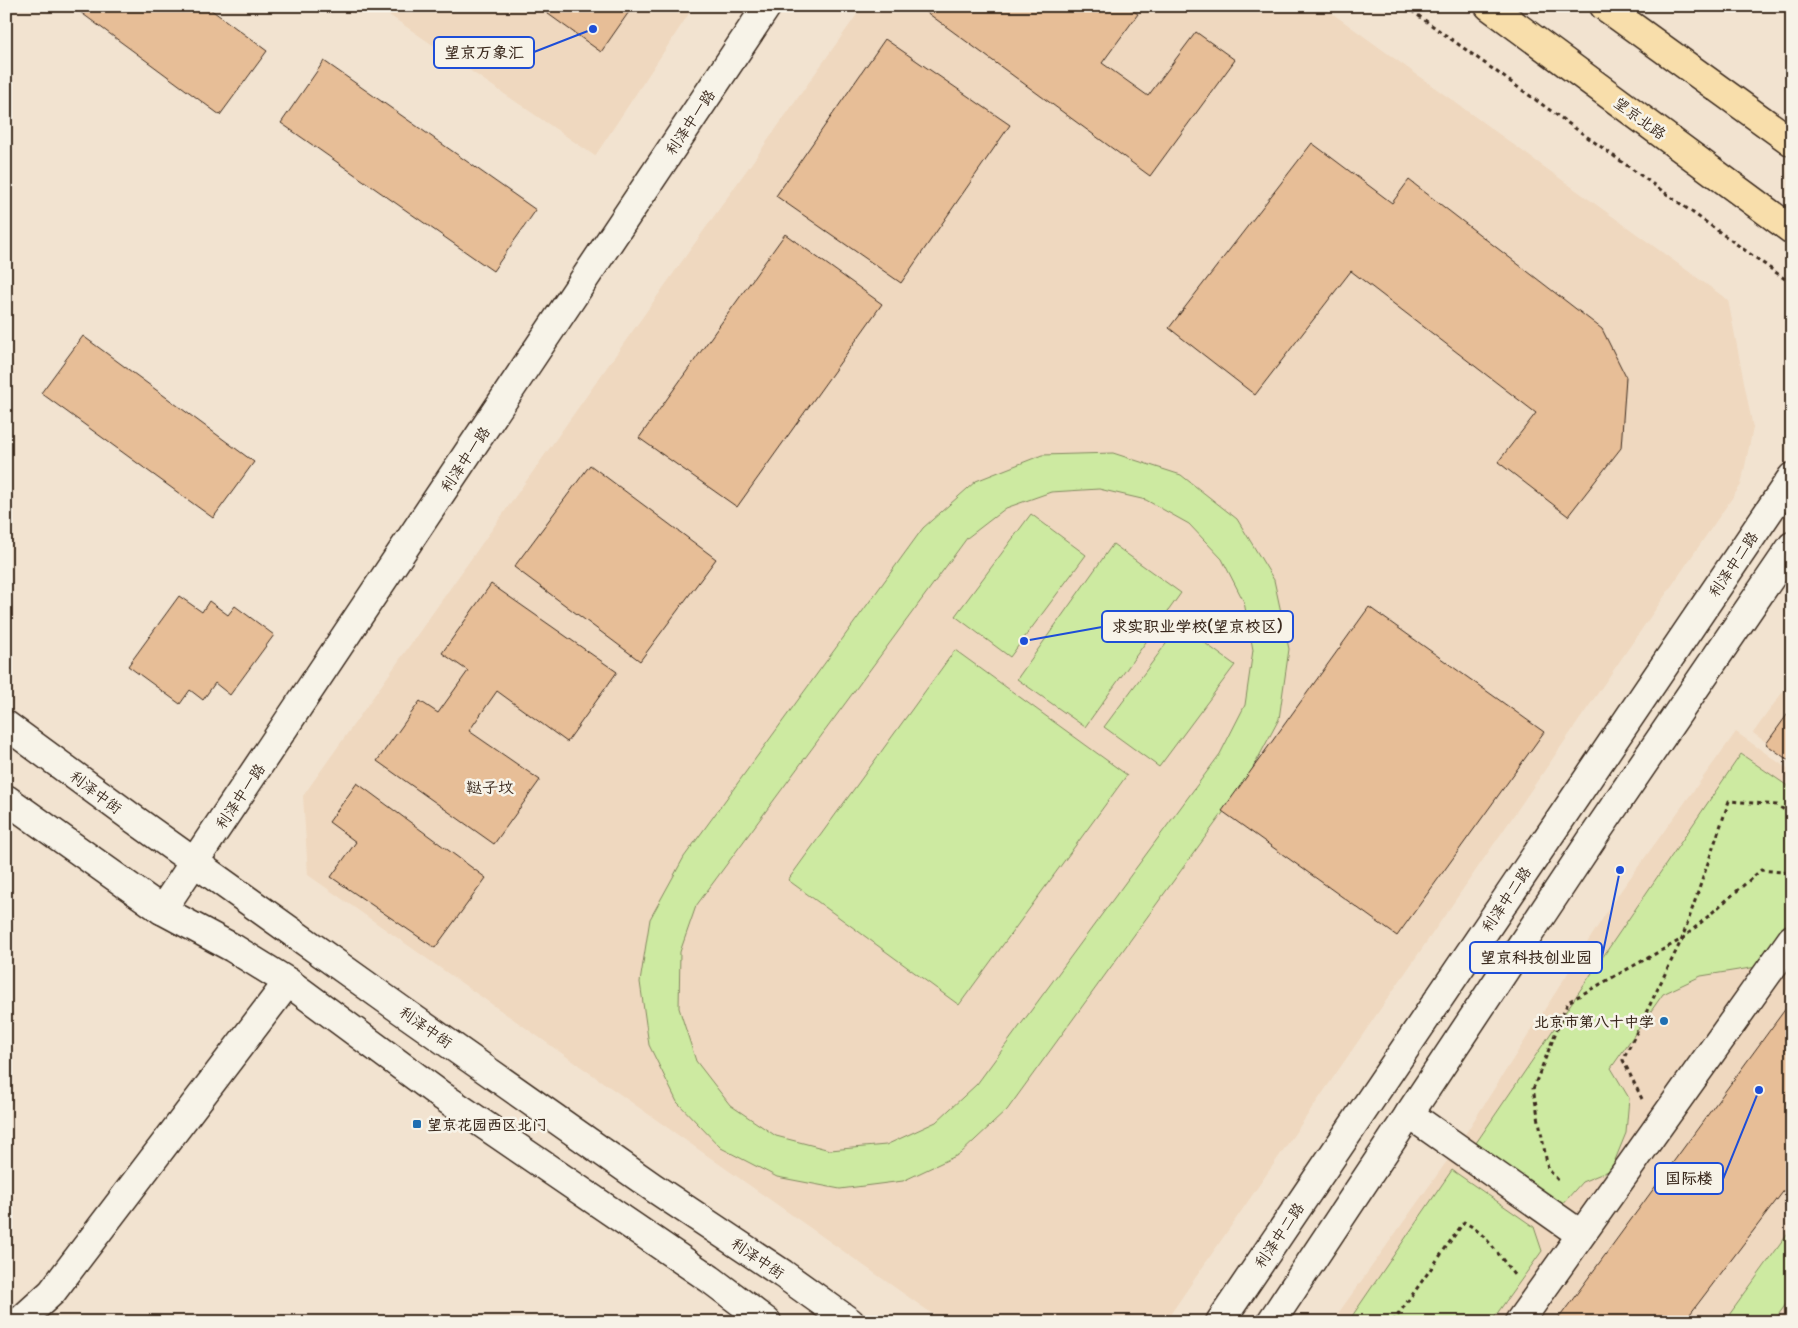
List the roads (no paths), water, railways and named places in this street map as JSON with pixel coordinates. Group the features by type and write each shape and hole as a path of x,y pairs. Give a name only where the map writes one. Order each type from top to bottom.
{"main road":[{"name":"望京北路","path":"1489,6 1792,230"},
{"path":"1604,6 1792,142"}],"street":[{"name":"利泽中一路","path":"162,910 196,862 767,6"},
{"name":"利泽中二路","path":"1220,1322 1792,477"},
{"path":"1271,1322 1592,839 1792,546"},
{"name":"利泽中街","path":"6,725 131,817 654,1188 783,1274 850,1322"},
{"path":"6,800 162,910 233,948 288,982 442,1096 710,1279 767,1322"},
{"path":"1526,1311 1792,939"},
{"path":"19,1322 52,1292 288,982"},
{"path":"1409,1114 1580,1234"}],"place":[{"name":"望京万象汇","path":"593,29"},
{"name":"求实职业学校(望京校区)","path":"1024,641"},
{"name":"望京科技创业园","path":"1620,870"},
{"name":"北京市第八十中学","path":"1664,1021"},
{"name":"国际楼","path":"1759,1090"},
{"name":"望京花园西区北门","path":"417,1124"}],"district":[{"name":"鞑子坟","path":"490,787"}]}
